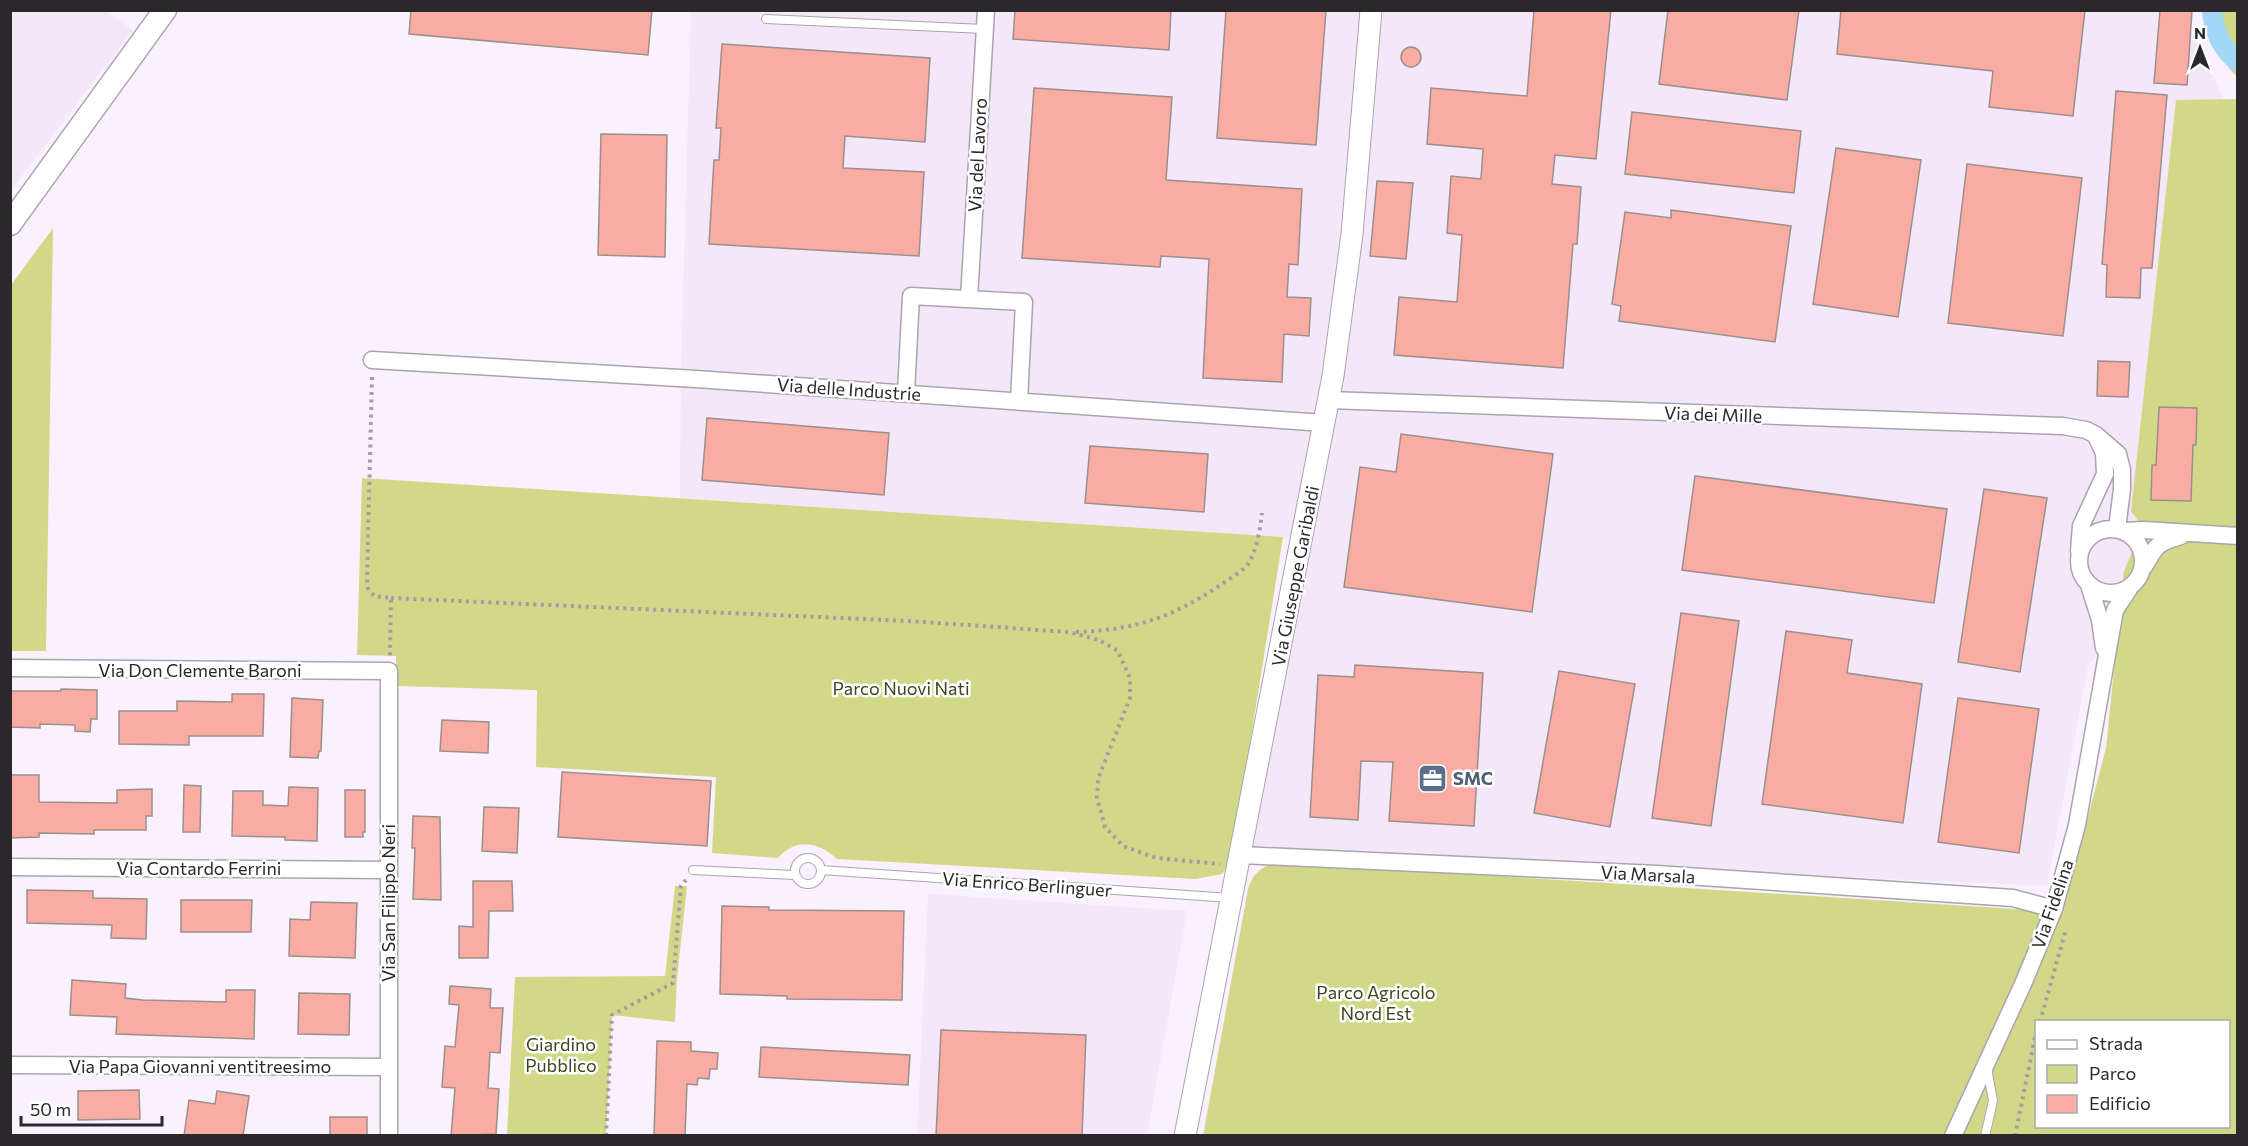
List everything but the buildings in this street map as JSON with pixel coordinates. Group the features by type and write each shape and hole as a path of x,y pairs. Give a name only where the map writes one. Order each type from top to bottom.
{"main road":[{"path":"10,224 155,16"}],"street":[{"name":"Via del Lavoro","path":"969,299 986,10"},
{"name":"Via Giuseppe Garibaldi","path":"1185,1136 1329,400 1350,252 1371,10"},
{"path":"906,393 911,296 1024,302 1019,401"},
{"name":"Via delle Industrie","path":"372,360 696,379 1325,423"},
{"name":"Via dei Mille","path":"1329,400 2063,426 2086,430 2096,435 2118,454 2122,471 2120,530"},
{"path":"2078,563 2081,526 2105,474 2104,453 2096,435"},
{"path":"2078,563 2083,544 2090,537 2107,529 2238,536"},
{"path":"2120,530 2138,542 2142,551 2143,569"},
{"name":"Via Fidelina","path":"1953,1136 2023,984 2054,909 2077,825 2115,610 2135,584 2153,550 2162,542 2188,534"},
{"name":"Via Fidelina","path":"2078,563 2089,585 2100,620 2106,657"},
{"path":"2089,585 2108,594 2129,589"},
{"name":"Via Don Clemente Baroni","path":"10,668 389,671"},
{"name":"Via San Filippo Neri","path":"389,671 389,1136"},
{"name":"Via Marsala","path":"1240,861 1657,874 2013,898 2054,909"},
{"name":"Via Contardo Ferrini","path":"10,867 388,870"},
{"name":"Via Papa Giovanni ventitreesimo","path":"10,1065 388,1067"}],"lane":[{"path":"766,19 984,29"},
{"name":"Via Enrico Berlinguer","path":"795,874 799,861 807,858 816,861 821,870 1232,898"},
{"path":"693,870 795,874 802,884 809,885 817,881 821,870"},
{"path":"1985,1136 1993,1101 1986,1064"}],"path":[{"path":"372,360 367,580 368,588 374,596 898,621 1069,632 1110,631 1145,623 1172,613 1205,596 1248,563 1260,530 1262,513"},
{"path":"389,671 391,598"},
{"path":"1069,632 1099,640 1118,651 1130,678 1130,698 1098,779 1097,798 1105,827 1123,846 1156,858 1240,861"},
{"path":"606,1136 612,1015 673,983 681,886 693,870"},
{"path":"2041,1020 2069,920"},
{"path":"2015,1136 2035,1041"}],"shaded area":[{"path":"11,10 106,11 133,30 11,190"},
{"path":"691,11 2193,11 2191,32 2225,102 2205,524 2088,666 2047,886 1245,850 1306,539 680,498 681,365"},
{"path":"928,894 1187,911 1147,1135 917,1136"}],"green space":[{"path":"2204,11 2237,11 2237,77 2215,47"},
{"name":"Parco Agricolo Nord Est","path":"2237,99 2237,1135 1203,1136 1248,889 1256,874 1264,867 1274,863 2063,912 2106,748 2124,571 2138,538 2137,519 2131,511 2176,100"},
{"path":"53,228 46,651 11,651 11,285"},
{"name":"Parco Nuovi Nati","path":"362,478 1283,537 1231,862 1222,874 1195,879 837,859 823,849 808,844 792,847 778,858 712,853 716,777 536,767 537,690 396,686 396,656 357,655"},
{"name":"Giardino Pubblico","path":"675,886 687,886 675,1022 612,1015 606,1135 507,1135 515,977 665,976"}],"waterway":[{"path":"2212,10 2219,39 2238,62"}],"place":[{"name":"SMC","path":"1432,778"}]}
